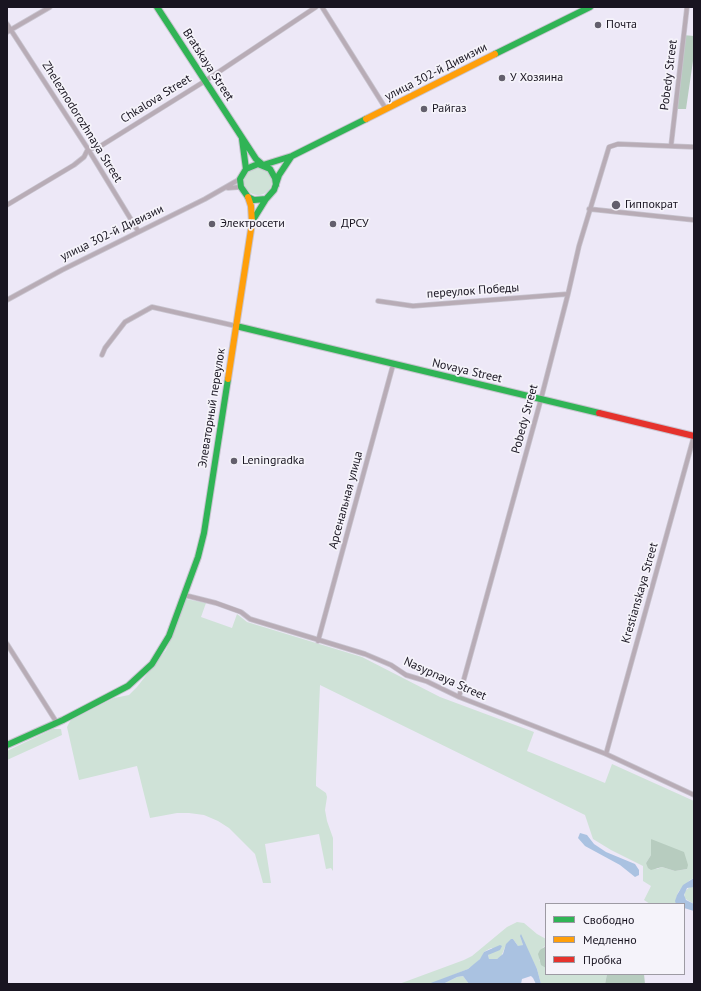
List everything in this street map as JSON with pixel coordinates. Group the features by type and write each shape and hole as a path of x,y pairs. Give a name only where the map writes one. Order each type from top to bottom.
{"main road":[{"name":"Bratskaya Street","path":"157,7 204,81 242,135 256,159 263,165"},
{"name":"улица 302-й Дивизии","path":"263,165 292,156 590,7"},
{"name":"Bratskaya Street","path":"242,135 246,169"},
{"path":"276,184 274,174 263,165 258,164 246,169 240,179 241,187 248,197 254,200 266,199 274,190 284,166 292,156"},
{"name":"Элеваторный переулок","path":"7,746 114,694 141,676 152,664 164,646 198,557 204,533 252,223 251,206 248,197"},
{"name":"Элеваторный переулок","path":"252,223 266,199"},
{"name":"Novaya Street","path":"236,326 393,365 694,436"}],"street":[{"path":"9,31 50,7"},
{"name":"Chkalova Street","path":"7,205 74,165 84,157 88,149 99,147 204,81 316,7"},
{"path":"322,7 386,109"},
{"name":"Pobedy Street","path":"459,697 541,399 589,208 609,147 618,144 671,146 687,7"},
{"name":"Zheleznodorozhnaya Street","path":"7,24 9,31 88,149 138,231"},
{"path":"671,146 694,147"},
{"name":"улица 302-й Дивизии","path":"7,300 138,231 228,188 240,179"},
{"name":"улица 302-й Дивизии","path":"228,188 241,187"},
{"path":"589,208 694,220"},
{"name":"переулок Победы","path":"378,301 413,306 568,294"},
{"path":"102,355 105,348 125,322 152,307 236,326"},
{"name":"Арсенальная улица","path":"318,641 393,365"},
{"name":"Krestianskaya Street","path":"606,754 694,436"},
{"name":"Nasypnaya Street","path":"184,595 216,603 241,612 250,619 318,641 365,654 391,665 406,675 426,681 459,697 606,754 694,795"},
{"path":"7,644 57,723"}],"green space":[{"path":"683,35 694,36 694,54 686,109 676,109"},
{"path":"258,167 268,171 272,181 268,191 258,195 248,191 244,181 248,171"},
{"path":"186,599 206,603 201,617 232,628 237,614 247,622 362,657 440,697 534,732 527,751 605,783 612,764 694,801 694,878 679,891 676,903 648,903 644,900 651,886 643,881 643,866 593,839 585,815 320,685 316,786 326,793 327,797 325,810 333,838 333,871 331,868 326,869 319,834 265,844 271,883 263,883 255,854 229,828 218,821 204,815 189,813 177,813 150,818 137,766 79,780 67,727 71,720 114,698 129,695 166,650","holes":["651,839 687,869 675,871 662,867 657,869 646,863 651,855"]},
{"path":"53,729 61,729 62,735 7,760 7,751"},
{"path":"651,839 684,852 688,865 687,869 675,871 662,867 651,870 648,868 646,863 651,855"},
{"path":"690,887 694,887 694,904 684,898 685,891"},
{"path":"517,922 524,923 545,938 545,946 543,947 539,960 545,967 545,975 607,975 605,984 541,984 537,969 520,936 523,945 518,946 513,939 505,947 501,957 497,959 489,959 488,955 494,951 492,948 484,952 482,957 468,969 433,983 399,984 472,956 507,927"},
{"path":"545,947 545,967 541,965 538,954 540,950"},
{"path":"607,975 644,975 645,984 605,984"},
{"path":"463,976 469,984 443,984 457,977"}],"water":[{"path":"580,833 587,835 594,844 606,852 635,864 639,870 639,875 635,877 620,865 585,846 578,838"},
{"path":"694,878 694,887 687,888 684,895 686,900 694,904 694,911 685,908 685,903 676,903 677,895 683,885"},
{"path":"521,934 537,969 541,984 536,984 531,976 522,979 521,984 469,984 463,976 457,977 443,984 428,984 468,969 480,959 484,952 500,945 502,946 500,950 488,955 489,959 497,959 503,954 506,944 511,939 513,939 518,946 523,945 520,936"}],"traffic: fast":[{"path":"157,7 256,159 263,165 292,156 366,119"},
{"path":"495,54 590,7"},
{"path":"242,139 246,169"},
{"path":"276,185 275,178 270,169 258,164 246,169 240,179 241,187 248,197 254,200 266,199 274,190 279,175 291,157"},
{"path":"253,220 266,199"},
{"path":"236,326 599,413"},
{"path":"7,745 63,720 128,686 152,664 169,636 198,557 204,533 228,379"}],"traffic: slow":[{"path":"366,119 495,54"},
{"path":"228,379 252,223 251,206 248,197"}],"traffic: jam":[{"path":"599,413 694,436"}],"place":[{"name":"Почта","path":"598,25"},
{"name":"У Хозяина","path":"502,78"},
{"name":"Райгаз","path":"424,109"},
{"name":"Гиппократ","path":"616,205"},
{"name":"Электросети","path":"212,224"},
{"name":"ДРСУ","path":"333,224"},
{"name":"Leningradka","path":"234,461"}]}
